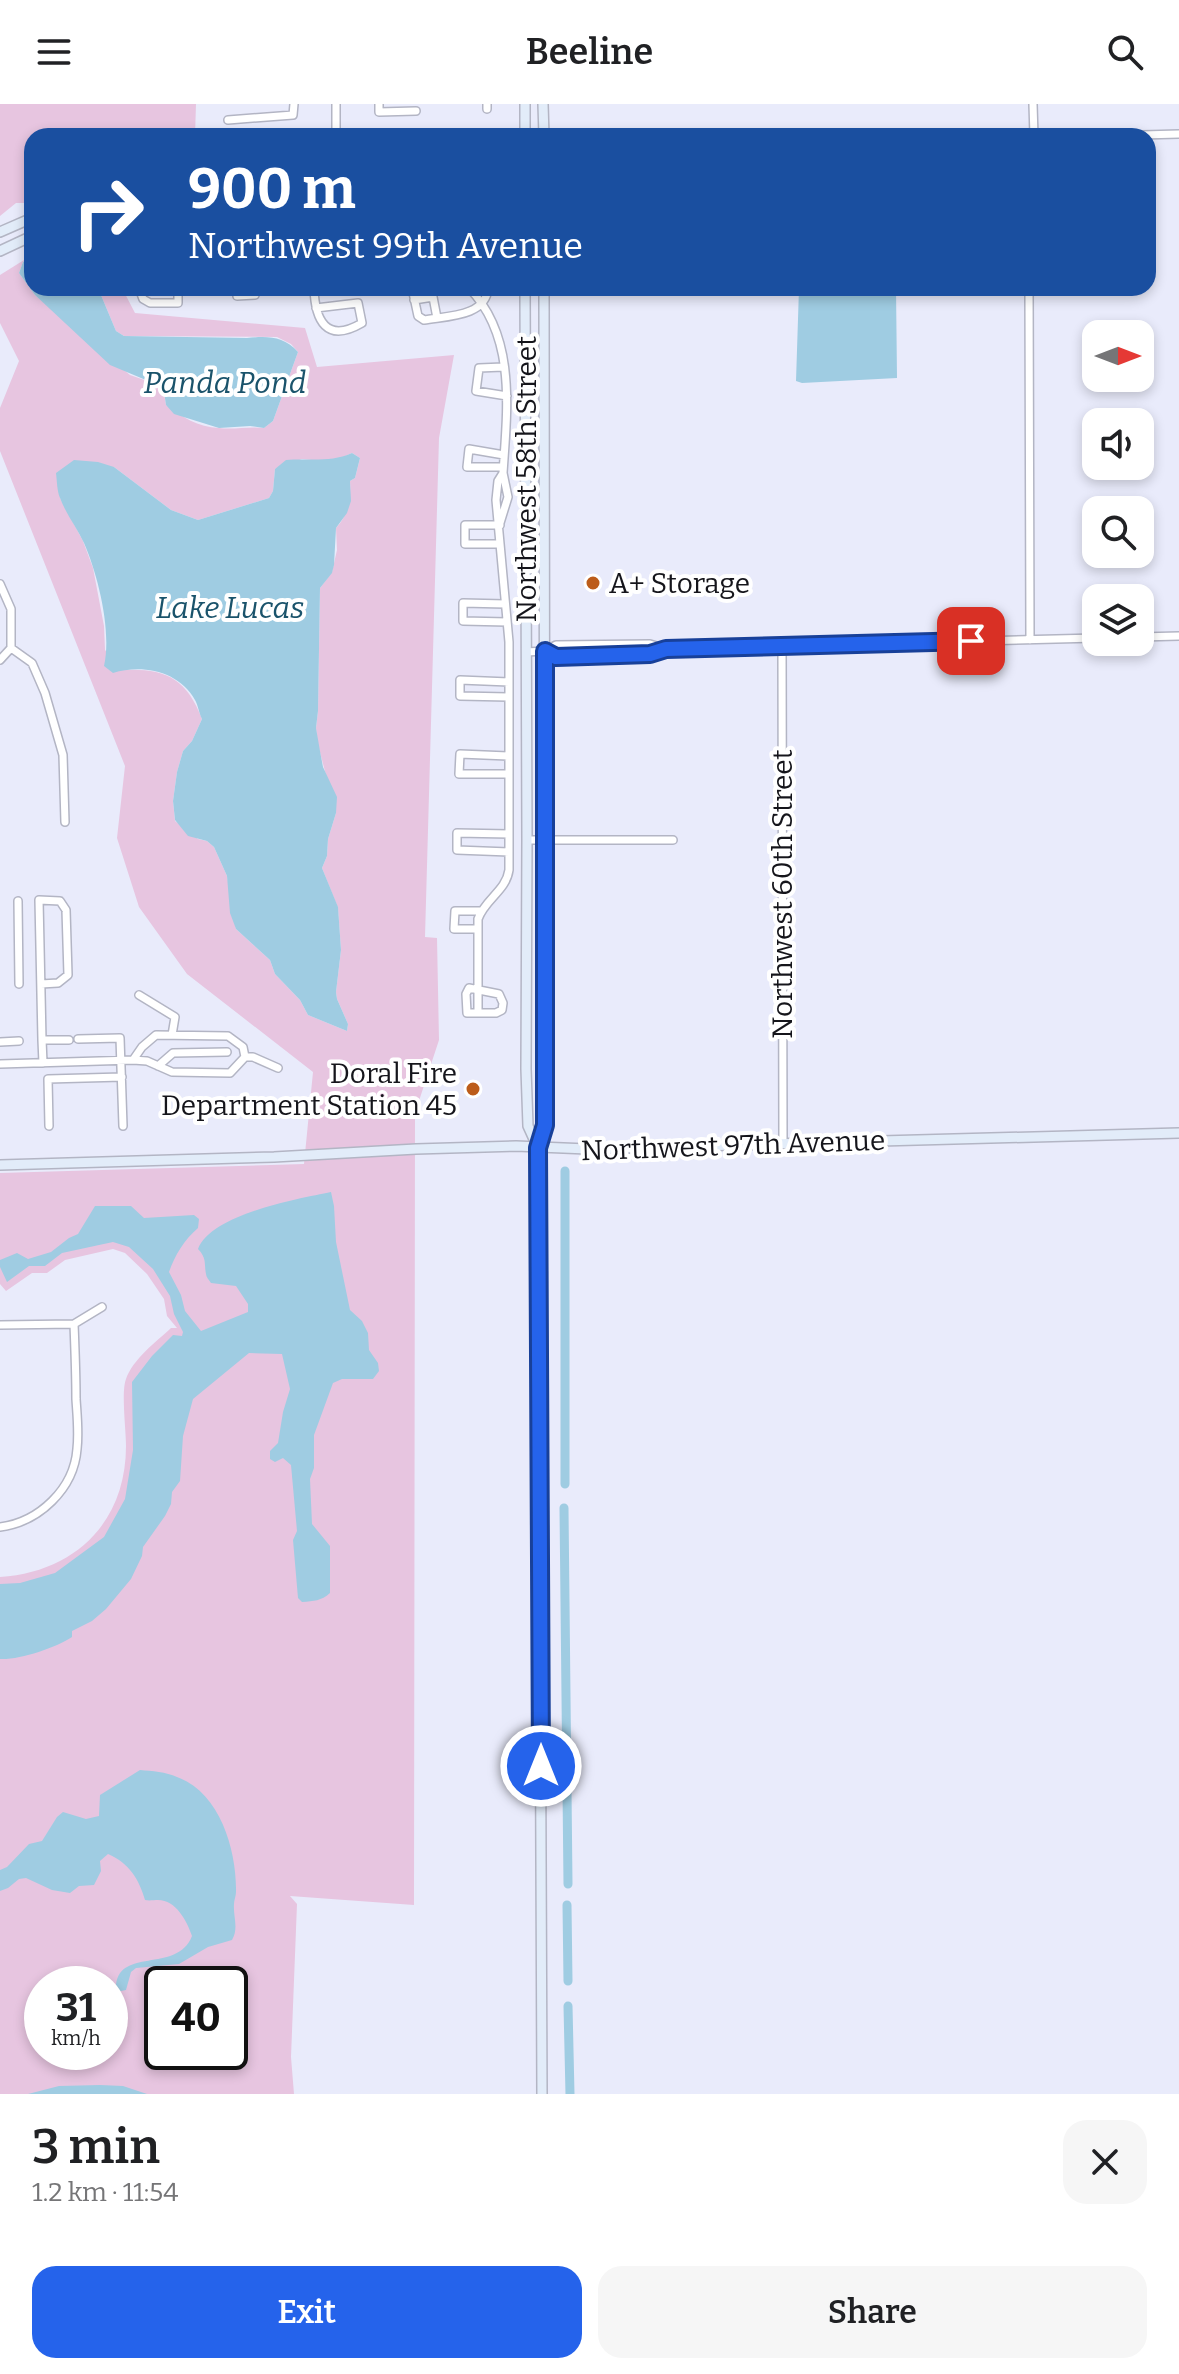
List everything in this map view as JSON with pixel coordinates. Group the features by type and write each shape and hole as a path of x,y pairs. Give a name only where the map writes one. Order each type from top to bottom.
{"street":[{"path":"228,120 293,115 294,104"},
{"path":"336,104 336,128"},
{"path":"379,104 379,112 416,111"},
{"path":"525,104 525,128"},
{"path":"543,104 544,128"},
{"path":"1033,104 1034,128"},
{"path":"1156,135 1179,134"},
{"path":"0,232 24,222"},
{"path":"0,251 24,240"},
{"path":"143,296 146,301 178,303 178,296"},
{"path":"315,296 316,308 320,322 330,328 347,329 362,323 358,303 316,308"},
{"path":"413,296 420,319 470,311 487,296"},
{"path":"476,296 495,326 507,396 508,425 503,470 507,502 500,525 500,544 509,682 508,874 506,883 481,911 478,990"},
{"name":"Northwest 58th Street","path":"525,296 526,1094 528,1126 538,1148"},
{"name":"Northwest 58th Street","path":"542,2094 538,1148 545,1125 544,296"},
{"path":"1029,296 1030,640"},
{"path":"414,300 433,297 437,318"},
{"path":"503,367 479,368 476,391 507,396"},
{"path":"503,470 467,467 467,454 469,449 504,455"},
{"path":"500,525 465,525 465,544 500,544"},
{"path":"0,584 11,609 11,648 0,660"},
{"path":"505,604 463,603 463,621 507,622"},
{"path":"1154,637 1179,636"},
{"path":"526,652 545,651 556,645 650,644 666,649 1082,638"},
{"name":"Northwest 60th Street","path":"782,646 783,1143"},
{"path":"11,648 32,663 45,693 63,755 65,822"},
{"path":"508,697 460,696 460,680 509,682"},
{"path":"508,756 460,754 459,774 509,774"},
{"path":"509,834 457,833 457,850 509,852"},
{"path":"527,840 673,840"},
{"path":"41,984 58,983 68,975 66,910 60,901 39,900 42,1040 43,1063"},
{"path":"18,901 19,984"},
{"path":"478,929 454,929 455,911 481,911"},
{"path":"467,989 478,990 499,994 502,1010 496,1013 467,1013 467,989"},
{"path":"139,995 175,1017 172,1035"},
{"path":"133,1060 156,1035 228,1036 243,1047 245,1057"},
{"path":"42,1040 120,1038 123,1126"},
{"path":"0,1042 19,1041"},
{"path":"158,1066 173,1053 227,1052"},
{"path":"0,1064 133,1060 147,1061 172,1072 230,1073 245,1057 253,1057 278,1068"},
{"path":"49,1126 48,1079 122,1077"},
{"name":"Northwest 97th Avenue","path":"0,1165 274,1157 442,1148 516,1146 587,1149 1179,1133"},
{"path":"0,1325 74,1324 102,1307"},
{"path":"0,1527 22,1522 44,1509 60,1494 71,1473 77,1451 74,1324"}],"shaded area":[{"path":"0,104 196,104 195,128 24,128 24,203 16,203 0,216"},
{"path":"24,260 19,273 24,280 24,296 36,296 130,375 153,383 164,393 166,405 204,426 264,428 273,421 298,352 291,344 277,337 124,336 116,331 101,296 126,296 135,313 305,328 317,367 454,355 439,438 425,937 437,938 439,1040 415,1113 414,1905 290,1896 297,1904 291,2057 294,2094 0,2094 0,1577 51,1565 73,1553 106,1520 117,1498 124,1473 126,1379 146,1351 171,1328 177,1328 167,1316 164,1299 147,1274 125,1253 113,1249 65,1260 47,1273 32,1273 6,1291 0,1284 0,1173 304,1164 313,1072 187,974 139,907 117,838 125,766 0,451 0,408 19,361 0,323 0,275","holes":["352,453 360,458 355,478 350,481 346,511 336,528 337,550 332,572 320,588 316,728 336,813 322,868 338,908 341,950 336,992 348,1024 347,1031 308,1015 300,1000 275,974 270,960 236,929 227,876 214,847 175,821 173,801 177,772 183,751 192,741 202,719 189,693 172,678 150,671 122,670 105,650 104,626 93,568 83,541 60,498 114,467 171,510 198,520 269,498 273,491 275,469 302,459 321,461"]}],"water":[{"name":"Panda Pond","path":"24,261 24,280 19,273"},
{"name":"Panda Pond","path":"36,296 101,296 116,331 124,336 268,337 287,343 298,352 273,421 264,428 219,428 174,414 166,405 164,392 153,383 110,365"},
{"path":"799,296 896,296 897,378 796,381"},
{"name":"Lake Lucas","path":"352,453 360,458 355,478 350,481 351,501 336,528 332,573 320,588 316,728 323,767 337,797 327,856 322,868 338,907 341,950 336,992 348,1024 347,1031 308,1015 300,1000 275,974 270,960 236,929 230,913 227,876 214,847 207,841 188,836 175,820 173,801 177,772 183,751 192,741 202,719 197,704 188,690 170,676 136,669 113,673 104,666 105,620 99,587 84,543 60,498 56,473 74,460 114,467 171,510 198,520 269,498 273,491 275,469 286,460 328,459"},
{"path":"331,1192 336,1242 350,1310 362,1321 368,1333 369,1350 378,1363 379,1371 373,1379 342,1379 333,1383 314,1435 314,1468 310,1479 312,1524 330,1546 330,1593 314,1601 302,1602 298,1598 293,1540 297,1531 291,1465 283,1458 275,1462 270,1459 270,1451 278,1443 290,1389 282,1354 249,1353 193,1399 183,1436 180,1481 172,1492 165,1516 143,1547 131,1579 106,1609 92,1621 72,1631 72,1637 37,1652 0,1659 0,1584 20,1583 55,1573 104,1537 125,1499 133,1450 132,1382 173,1335 182,1336 183,1332 170,1296 153,1269 129,1247 113,1242 62,1253 45,1266 29,1266 7,1282 0,1260 17,1253 28,1259 51,1252 78,1234 95,1206 131,1206 144,1218 194,1215 199,1219 198,1228 180,1248 169,1272 185,1311 201,1331 248,1312 248,1304 236,1286 211,1283 207,1277 204,1258 198,1249 206,1237 237,1217"},
{"path":"140,1770 177,1777 204,1796 223,1825 233,1859 236,1892 232,1940 208,1947 179,1964 136,1968 131,1972 128,1983 128,1967 174,1955 184,1948 192,1936 175,1907 164,1901 145,1900 140,1885 122,1862 108,1854 100,1861 101,1871 94,1885 79,1886 70,1893 52,1890 26,1878 0,1891 0,1870 7,1867 29,1844 42,1841 63,1812 86,1819 99,1816 100,1795"},
{"path":"59,2086 123,2086 147,2094 28,2094"}],"waterway":[{"path":"565,1171 565,1484"},
{"path":"564,1508 568,1884"},
{"path":"567,1905 568,1981"},
{"path":"568,2006 570,2094"}],"place":[{"name":"A+ Storage","path":"593,583"},
{"name":"Doral Fire Department Station 45","path":"473,1089"}],"route":[{"path":"541,1766 538,1148 545,1125 545,651 556,657 650,654 666,649 971,641"}]}
